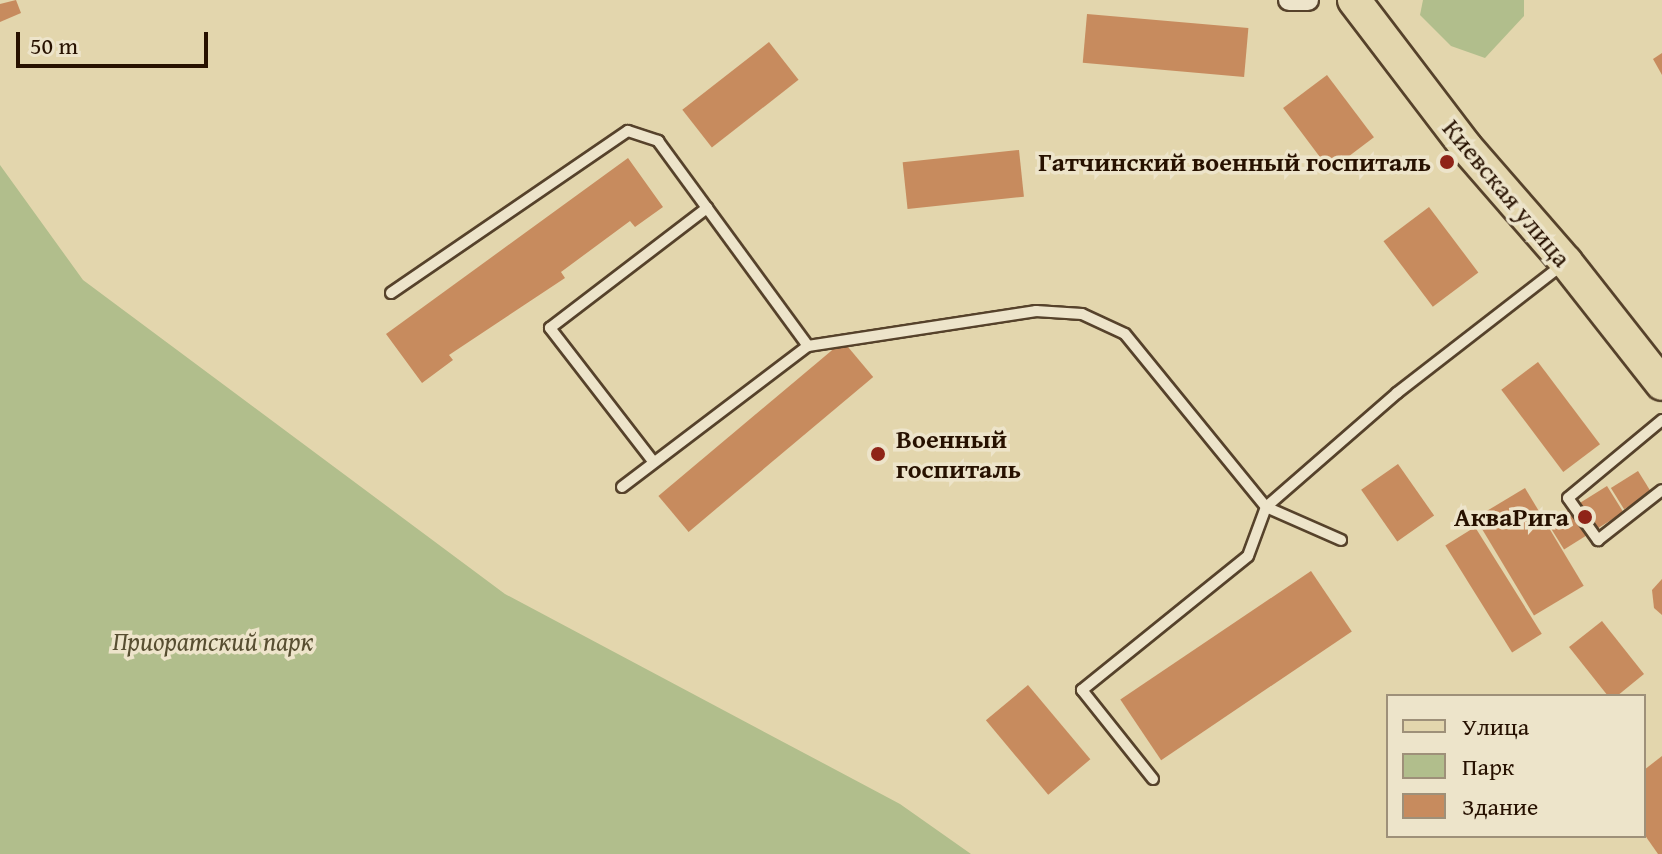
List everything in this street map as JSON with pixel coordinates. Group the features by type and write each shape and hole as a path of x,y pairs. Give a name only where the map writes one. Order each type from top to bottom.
{"main road":[{"name":"Киевская улица","path":"1354,0 1466,147 1566,262 1662,384"}],"street":[{"path":"1289,0 1308,0"}],"lane":[{"path":"391,293 628,131 658,141 808,346"},
{"path":"652,460 550,328 707,208"},
{"path":"1153,779 1082,690 1248,556 1266,507 1397,393 1566,262"},
{"path":"622,487 652,460 808,346 1036,311 1082,314 1125,334 1266,507 1341,540"},
{"path":"1662,420 1568,498 1598,540 1662,490"}],"green space":[{"path":"1423,0 1524,0 1524,16 1485,58 1451,46 1420,15"},
{"name":"Приоратский парк","path":"0,165 83,280 505,594 900,804 971,854 0,854"}],"building":[{"path":"16,0 21,13 0,22 0,4"},
{"path":"1087,14 1248,28 1244,77 1083,63"},
{"path":"769,42 799,80 712,148 682,110"},
{"path":"1662,53 1662,75 1653,59"},
{"path":"1327,75 1374,137 1330,170 1283,108"},
{"path":"1019,150 1024,197 908,209 903,162"},
{"path":"628,158 663,207 635,227 630,221 561,272 565,278 449,355 453,360 422,383 386,334"},
{"path":"1429,207 1478,272 1433,307 1383,241"},
{"path":"843,341 873,377 689,532 658,496"},
{"path":"1538,362 1600,444 1563,472 1501,390"},
{"path":"1398,464 1434,516 1397,541 1361,490"},
{"path":"1638,471 1651,492 1624,509 1611,488"},
{"name":"АкваРига","path":"1607,486 1623,512 1564,549 1548,523"},
{"path":"1525,488 1584,586 1534,616 1475,518"},
{"path":"1475,527 1542,634 1512,652 1445,546"},
{"path":"1311,571 1352,632 1161,760 1120,700"},
{"path":"1662,579 1662,615 1654,608 1652,590"},
{"path":"1602,621 1644,674 1619,694 1606,694 1569,647"},
{"path":"1028,685 1090,759 1048,795 986,720"},
{"path":"1662,756 1662,854 1658,854 1646,837 1646,768"}],"place":[{"name":"Гатчинский военный госпиталь","path":"1447,162"},
{"name":"Военный госпиталь","path":"878,454"},
{"name":"АкваРига","path":"1585,517"}]}
